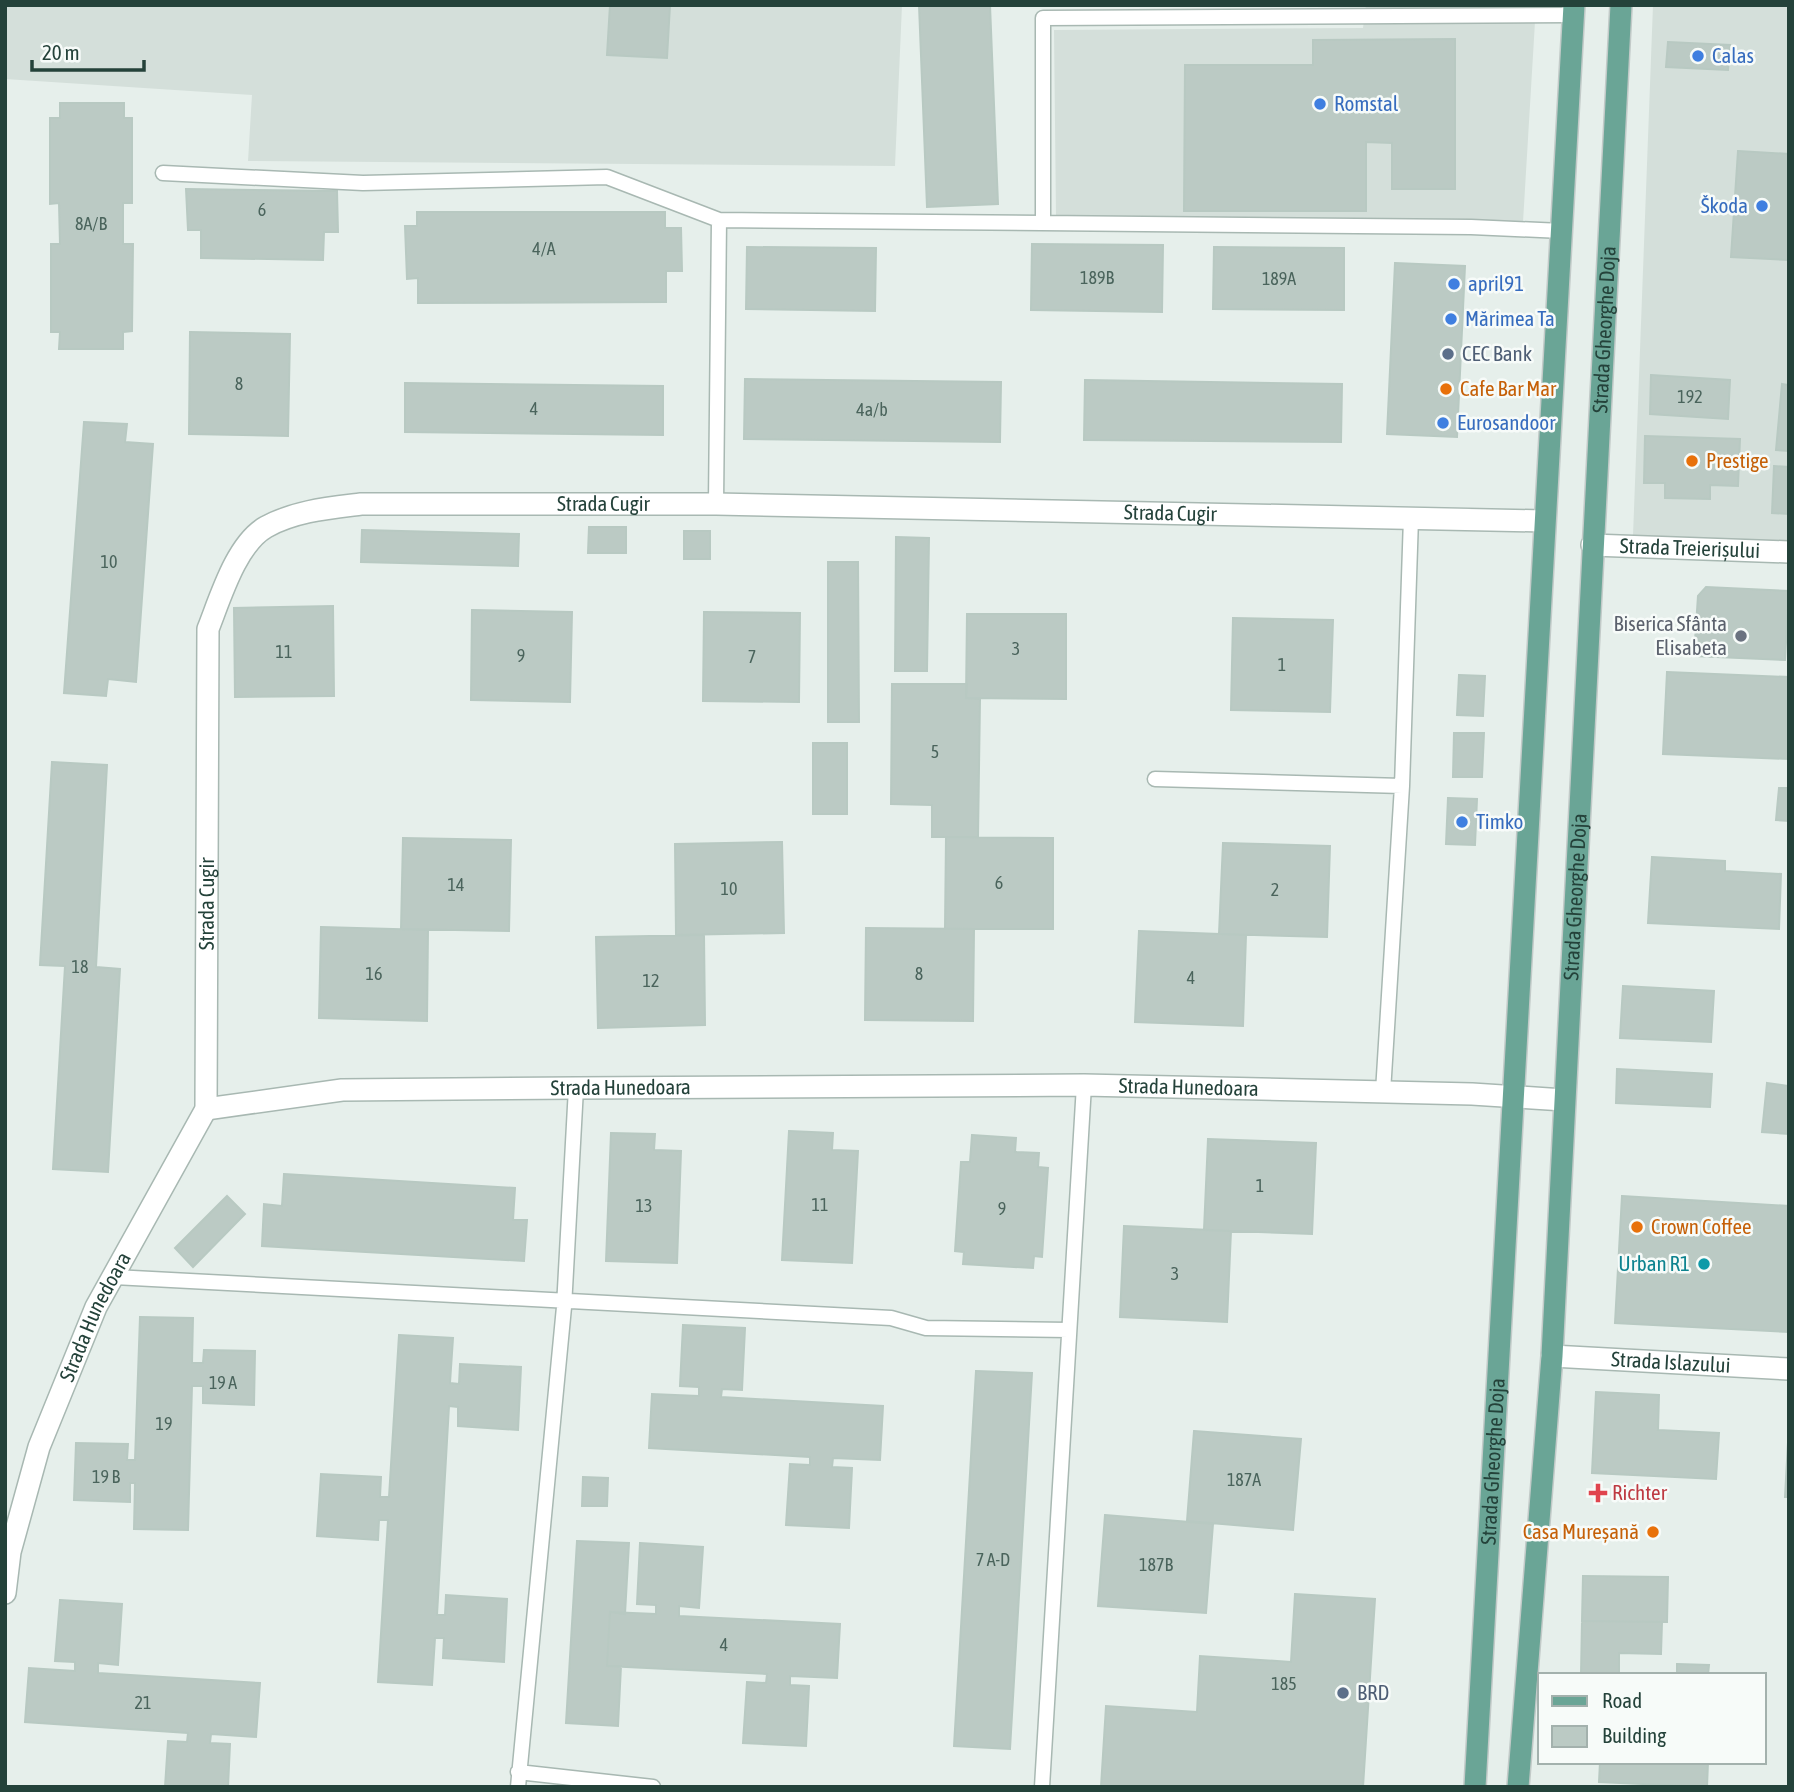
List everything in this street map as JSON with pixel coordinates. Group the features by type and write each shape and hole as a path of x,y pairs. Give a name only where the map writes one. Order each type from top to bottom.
{"main road":[{"name":"Strada Gheorghe Doja","path":"1518,1787 1552,1356 1621,5"},
{"name":"Strada Gheorghe Doja","path":"1475,1787 1574,10"}],"street":[{"name":"Strada Cugir","path":"206,1109 208,629 228,577 241,553 265,528 312,510 361,504 716,504 1544,521"},
{"name":"Strada Treierișului","path":"1592,545 1789,552"},
{"name":"Strada Hunedoara","path":"5,1593 10,1552 39,1447 96,1307 206,1109 342,1090 576,1088 1084,1085 1513,1096 1564,1100"},
{"name":"Strada Islazului","path":"1552,1356 1789,1369"}],"lane":[{"path":"1043,223 1043,18 1574,10"},
{"path":"163,173 363,183 607,177 719,220 1562,230"},
{"path":"716,504 719,220"},
{"path":"1383,1092 1402,786 1411,518"},
{"path":"1155,779 1402,786"},
{"path":"1041,1787 1084,1085"},
{"path":"576,1088 564,1302 518,1779 653,1787"},
{"path":"114,1277 891,1318 926,1328 1069,1330"}],"shaded area":[{"path":"5,5 902,5 895,166 248,161 252,95 5,79"},
{"path":"1366,5 1536,5 1523,222 1368,227 1056,216 1054,30 1363,28"},
{"path":"1653,5 1789,5 1789,544 1633,536"}],"building":[{"path":"610,5 670,5 667,58 607,55"},
{"path":"919,5 990,5 998,204 927,207"},
{"name":"Romstal","path":"1455,39 1455,189 1392,189 1392,143 1366,142 1366,211 1184,211 1185,65 1313,65 1313,40"},
{"name":"Calas","path":"1668,42 1730,45 1728,70 1666,67"},
{"path":"60,103 124,103 124,118 132,118 132,203 123,203 123,244 133,244 132,331 123,332 123,349 59,349 60,332 51,332 51,244 60,244 59,203 50,204 50,118 60,118"},
{"name":"Škoda","path":"1738,151 1789,154 1789,260 1731,257"},
{"path":"186,189 337,191 338,232 324,232 323,260 201,258 201,230 188,230"},
{"path":"417,212 665,212 665,228 681,228 682,271 666,271 666,302 418,303 418,278 407,279 405,226 417,226"},
{"path":"1032,244 1163,245 1162,312 1031,310"},
{"path":"747,247 876,248 875,311 746,309"},
{"path":"1214,247 1344,248 1344,310 1213,309"},
{"path":"1395,263 1465,266 1457,437 1387,434"},
{"path":"190,332 290,334 288,436 189,434"},
{"path":"1651,375 1730,380 1728,419 1650,414"},
{"path":"745,379 1001,382 1000,442 744,439"},
{"path":"1085,380 1342,384 1341,442 1084,440"},
{"path":"405,383 663,386 663,435 405,432"},
{"path":"1782,384 1789,385 1789,451 1776,450"},
{"path":"84,422 127,424 125,442 153,444 136,682 108,679 106,696 64,693"},
{"name":"Prestige","path":"1645,436 1740,439 1738,486 1710,485 1710,499 1665,498 1665,483 1644,483"},
{"path":"1774,466 1789,467 1789,514 1772,513"},
{"path":"589,527 626,527 626,553 588,553"},
{"path":"362,530 519,534 518,566 361,562"},
{"path":"684,531 710,531 710,559 684,559"},
{"path":"896,537 929,538 927,671 895,671"},
{"path":"828,562 858,562 859,722 828,722"},
{"name":"Biserica Sfânta Elisabeta","path":"1706,587 1789,591 1785,660 1694,656 1698,596"},
{"path":"333,606 334,696 235,697 234,608"},
{"path":"472,610 572,612 570,702 471,700"},
{"path":"704,612 800,613 799,702 703,701"},
{"path":"967,614 1066,614 1066,699 966,698"},
{"path":"1233,618 1333,620 1330,712 1231,710"},
{"path":"1667,672 1789,677 1789,759 1663,754"},
{"path":"1459,675 1485,676 1483,716 1457,715"},
{"path":"892,684 967,684 966,698 980,699 978,837 932,837 932,805 891,804"},
{"path":"1454,733 1484,733 1482,777 1453,777"},
{"path":"813,743 847,743 847,814 813,814"},
{"path":"52,762 107,765 96,967 120,969 108,1172 53,1169 65,966 40,965"},
{"path":"1779,788 1789,788 1789,821 1776,820"},
{"name":"Timko","path":"1448,798 1477,799 1475,845 1446,844"},
{"path":"946,837 1053,838 1053,929 945,929"},
{"path":"403,838 511,840 509,931 401,929"},
{"path":"782,842 784,933 676,935 675,844"},
{"path":"1223,843 1330,846 1327,937 1219,934"},
{"path":"1652,857 1725,861 1725,871 1781,874 1779,929 1648,923"},
{"path":"321,927 428,930 427,1021 319,1018"},
{"path":"866,928 974,929 973,1021 865,1020"},
{"path":"1139,931 1246,935 1243,1026 1135,1022"},
{"path":"704,935 705,1025 598,1028 596,937"},
{"path":"1623,986 1714,991 1711,1042 1620,1038"},
{"path":"1617,1069 1712,1074 1710,1107 1616,1103"},
{"path":"1767,1083 1789,1086 1789,1134 1762,1132"},
{"path":"789,1131 833,1133 832,1150 858,1151 852,1263 782,1260"},
{"path":"611,1133 655,1134 654,1150 681,1151 677,1263 606,1261"},
{"path":"972,1135 1016,1138 1015,1152 1039,1153 1038,1167 1048,1168 1042,1257 1034,1256 1033,1268 963,1264 964,1252 955,1251 961,1162 970,1162"},
{"path":"1208,1139 1316,1143 1312,1234 1204,1230"},
{"path":"284,1174 515,1188 513,1220 527,1220 524,1261 262,1246 264,1204 282,1206"},
{"path":"227,1196 245,1214 193,1267 175,1248"},
{"name":"Urban R1","path":"1622,1196 1789,1206 1789,1332 1615,1323"},
{"path":"1124,1226 1231,1231 1227,1322 1120,1317"},
{"path":"140,1317 193,1318 192,1363 203,1363 204,1350 255,1351 254,1405 203,1403 203,1386 192,1386 188,1530 134,1529 135,1483 130,1483 130,1502 74,1500 76,1443 128,1444 127,1460 135,1460"},
{"path":"683,1325 745,1328 742,1390 722,1389 721,1397 883,1406 880,1460 833,1458 832,1467 852,1468 849,1528 786,1525 790,1464 810,1465 810,1457 649,1448 652,1394 699,1396 699,1387 680,1386"},
{"path":"399,1335 453,1338 450,1383 459,1384 460,1364 521,1367 518,1430 458,1426 458,1407 449,1406 437,1615 445,1615 446,1595 507,1599 504,1662 443,1658 444,1638 435,1638 432,1685 378,1682 388,1520 379,1520 378,1540 317,1536 321,1474 381,1477 380,1497 389,1497"},
{"path":"976,1371 1032,1373 1010,1749 954,1746"},
{"path":"1596,1392 1659,1395 1658,1430 1719,1433 1716,1479 1592,1473"},
{"path":"1789,1424 1789,1497 1785,1497"},
{"path":"1194,1431 1301,1439 1293,1530 1187,1521"},
{"path":"583,1477 608,1478 607,1506 582,1506"},
{"path":"1105,1515 1213,1524 1206,1613 1098,1606"},
{"path":"577,1541 629,1543 625,1614 610,1612 607,1666 621,1666 618,1726 566,1723"},
{"path":"640,1543 703,1547 699,1608 679,1606 679,1616 840,1624 837,1678 790,1676 790,1685 809,1686 806,1746 743,1743 747,1682 766,1683 767,1674 607,1666 610,1612 656,1614 656,1605 637,1604"},
{"path":"1583,1576 1668,1577 1667,1622 1582,1621"},
{"path":"1295,1594 1375,1599 1363,1787 1101,1787 1106,1706 1197,1712 1200,1656 1291,1662"},
{"path":"60,1600 122,1604 118,1665 98,1663 98,1673 260,1683 256,1737 211,1734 210,1743 230,1744 228,1787 165,1787 168,1741 187,1742 188,1733 25,1722 29,1668 75,1671 75,1662 55,1661"},
{"path":"1582,1621 1662,1622 1661,1654 1619,1653 1619,1673 1581,1673"},
{"path":"1677,1664 1709,1665 1708,1673 1677,1673"},
{"path":"1600,1764 1708,1764 1707,1787 1599,1782"}],"place":[{"name":"Calas","path":"1698,56"},
{"name":"Romstal","path":"1320,104"},
{"name":"Škoda","path":"1762,206"},
{"name":"april91","path":"1454,284"},
{"name":"Mărimea Ta","path":"1451,319"},
{"name":"CEC Bank","path":"1448,354"},
{"name":"Cafe Bar Mar","path":"1446,389"},
{"name":"Eurosandoor","path":"1443,423"},
{"name":"Prestige","path":"1692,461"},
{"name":"Biserica Sfânta Elisabeta","path":"1741,636"},
{"name":"Timko","path":"1462,822"},
{"name":"Crown Coffee","path":"1637,1227"},
{"name":"Urban R1","path":"1704,1264"},
{"name":"Richter","path":"1598,1493"},
{"name":"Casa Mureșană","path":"1653,1532"},
{"name":"BRD","path":"1343,1693"}]}
